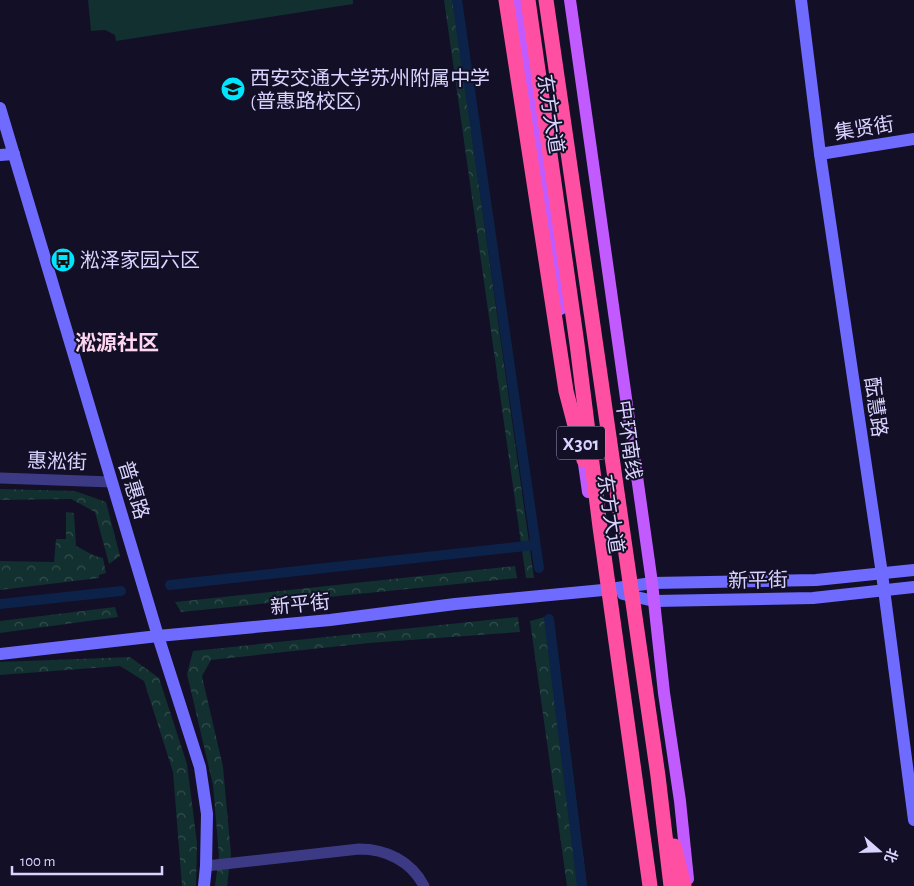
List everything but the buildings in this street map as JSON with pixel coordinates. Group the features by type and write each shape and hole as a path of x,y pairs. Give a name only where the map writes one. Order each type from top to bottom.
{"highway":[{"path":"506,0 566,391 600,526"},
{"name":"中环南线","path":"528,0 577,344 650,886"},
{"name":"中环南线","path":"546,0 658,776 671,886"},
{"path":"658,776 684,886"}],"main road":[{"name":"东方大道","path":"514,0 603,590 643,886"},
{"name":"东方大道","path":"570,0 652,584 664,693 680,801 688,886"},
{"name":"酝慧路","path":"801,0 820,154 882,574 914,820"},
{"name":"普惠路","path":"0,108 158,636 200,767 207,814 204,886"},
{"name":"集贤街","path":"820,154 914,139"},
{"path":"0,155 14,154"},
{"name":"新平街","path":"0,654 652,584 816,580 914,570"},
{"name":"新平街","path":"603,590 654,600 813,598 914,587"}],"street":[{"name":"惠淞街","path":"0,478 112,482"},
{"path":"206,866 369,849 392,855 403,862 417,874 424,886"}],"green space":[{"path":"88,0 353,0 353,4 116,41 115,35 105,30 91,31"},
{"path":"444,0 453,0 534,578 526,578"},
{"path":"0,489 75,491 106,502 120,556 109,564 95,512 71,499 0,500"},
{"path":"66,512 74,513 76,546 103,558 106,573 99,575 99,578 0,590 0,561 54,562 56,539 66,539"},
{"path":"515,566 517,578 181,612 175,602"},
{"path":"115,607 118,617 0,633 0,621"},
{"path":"548,616 559,663 587,886 567,886 530,621"},
{"path":"518,617 520,632 369,643 211,660 202,676 223,767 231,854 227,886 215,886 219,856 213,785 187,674 193,651"},
{"path":"130,657 159,678 187,764 197,843 196,886 182,886 173,772 144,681 120,666 0,675 0,662"}],"waterway":[{"path":"457,0 539,568"},
{"path":"170,585 535,545"},
{"path":"0,604 121,591"},
{"path":"549,619 582,886"}],"place":[{"name":"西安交通大学苏州附属中学 (普惠路校区)","path":"233,89"},
{"name":"淞泽家园六区","path":"63,260"}],"district":[{"name":"淞源社区","path":"117,343"}]}
